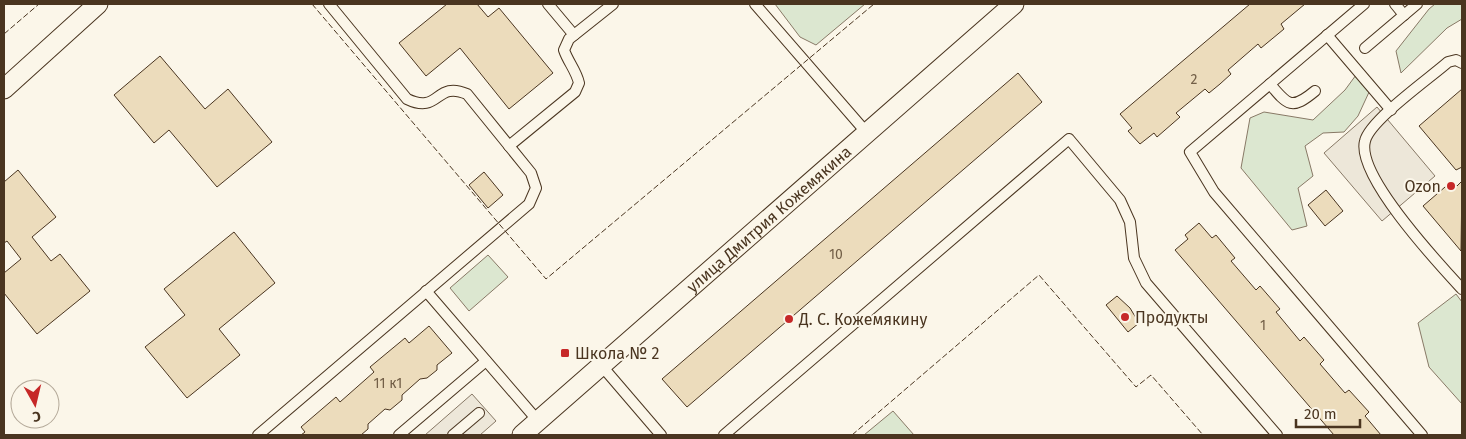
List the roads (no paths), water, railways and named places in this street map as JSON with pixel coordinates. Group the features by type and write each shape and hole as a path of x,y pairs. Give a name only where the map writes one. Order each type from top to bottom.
{"street":[{"path":"4,89 98,4"},
{"name":"улица Дмитрия Кожемякина","path":"522,435 1014,4"}],"lane":[{"path":"258,435 529,204 536,188 532,173 467,94 456,89 444,92 432,102 420,105 407,100 329,4"},
{"path":"548,4 574,35"},
{"path":"509,146 574,92 579,83 576,72 567,61 564,50 569,39 613,4"},
{"path":"755,4 866,132"},
{"path":"1364,4 1190,152 1214,192 1422,435"},
{"path":"1395,4 1404,15"},
{"path":"1364,48 1417,4"},
{"path":"1327,35 1391,110"},
{"path":"1462,63 1456,60 1448,62 1374,126 1365,141 1366,161 1396,212 1462,289"},
{"path":"1270,84 1284,101 1292,104 1301,102 1315,91"},
{"path":"724,435 1069,139 1120,200 1130,222 1134,258 1146,283 1277,435"},
{"path":"426,291 538,421"},
{"path":"399,435 486,361"},
{"path":"601,365 661,435"},
{"path":"453,435 479,413"}],"place":[{"name":"Ozon","path":"1451,186"},
{"name":"Продукты","path":"1125,317"},
{"name":"Д. С. Кожемякину","path":"789,319"},
{"name":"Школа № 2","path":"565,353"}]}
